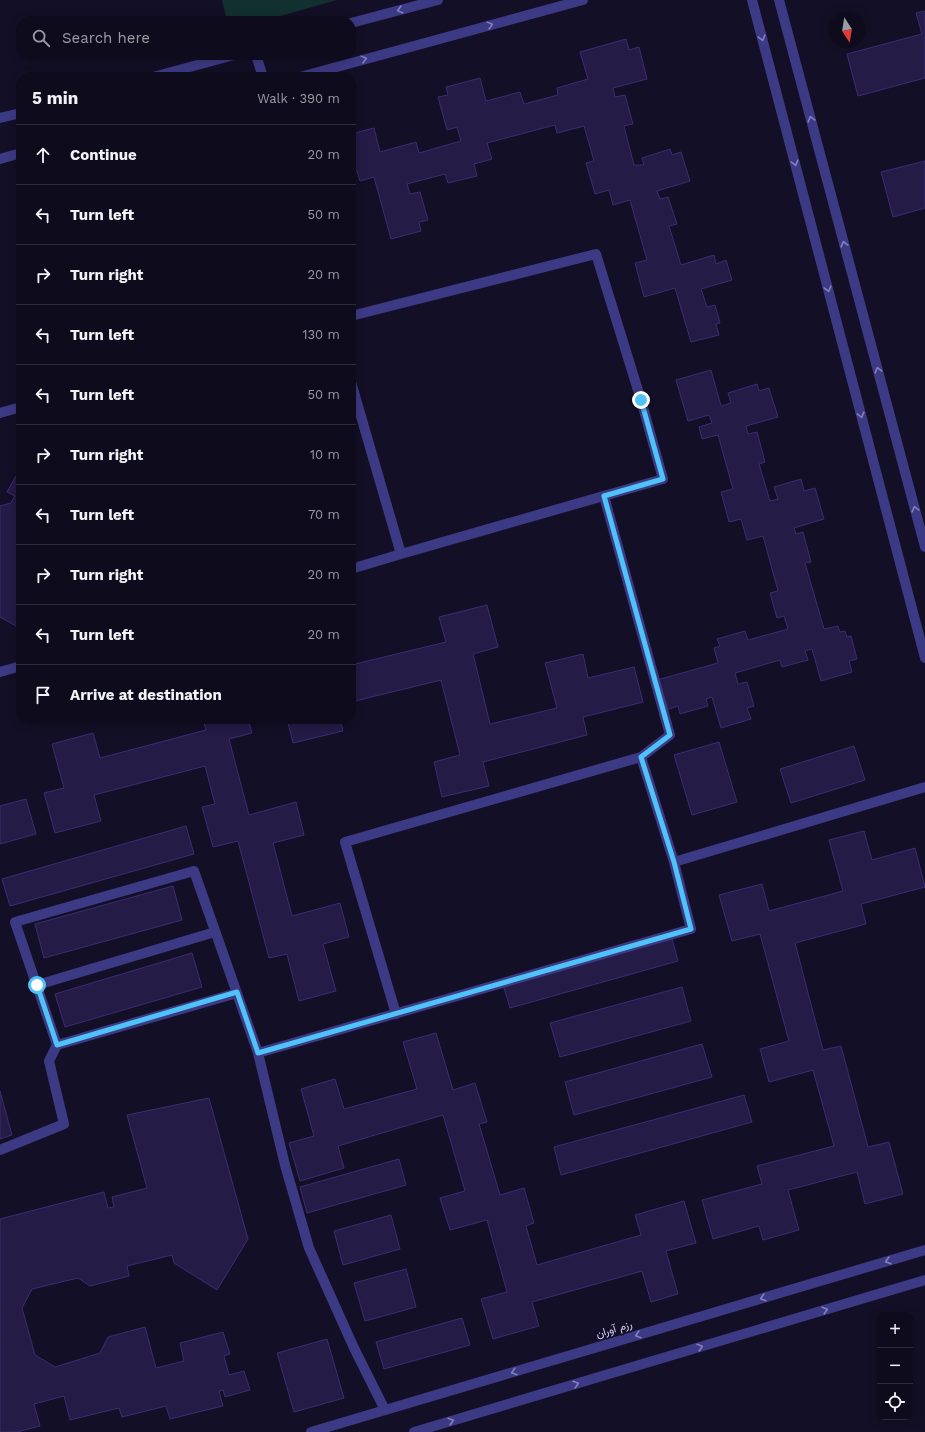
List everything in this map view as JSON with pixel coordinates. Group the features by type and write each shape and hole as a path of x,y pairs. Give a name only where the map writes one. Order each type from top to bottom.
{"street":[{"path":"356,23 438,0"},
{"path":"318,72 583,0"},
{"path":"752,0 925,658"},
{"path":"780,0 925,547"},
{"path":"171,72 216,60"},
{"path":"258,60 261,72"},
{"path":"0,118 16,114"},
{"path":"0,159 16,154"},
{"path":"356,315 596,254 641,400 663,479 356,567"},
{"path":"356,399 401,554"},
{"path":"0,413 16,408"},
{"path":"396,1014 345,842 641,757 670,735 604,496"},
{"path":"0,672 16,667"},
{"path":"258,1053 691,929 674,862 641,757"},
{"path":"674,862 925,787"},
{"path":"0,1150 64,1124 49,1061 57,1045 15,922 194,871 258,1053 285,1165 309,1248 354,1348 385,1410"},
{"path":"37,985 215,932"},
{"path":"57,1045 237,992"},
{"name":"رزم آوران","path":"311,1432 925,1250"},
{"path":"414,1432 925,1280"}],"green space":[{"path":"222,0 337,0 281,16 226,16"}],"building":[{"path":"925,11 925,78 858,96 847,54 922,34 916,13"},
{"path":"626,39 629,50 639,47 647,79 613,88 615,97 625,95 633,124 624,126 634,165 644,165 642,158 670,149 672,155 681,152 690,181 657,191 660,199 668,197 677,224 669,226 681,265 714,255 716,264 726,260 732,280 701,289 707,307 715,305 720,323 716,324 719,335 691,342 675,288 644,297 635,263 647,260 630,200 613,205 609,190 595,194 586,163 594,161 584,126 557,133 555,125 487,143 492,159 474,164 477,176 448,183 445,174 407,184 410,194 420,192 428,220 419,222 421,231 391,239 374,177 360,181 356,171 356,133 374,128 380,152 416,142 419,153 461,141 457,127 447,130 438,97 448,95 446,87 480,78 486,101 520,92 524,104 558,95 557,88 588,79 580,52"},
{"path":"925,161 925,208 893,217 881,172"},
{"path":"711,370 721,406 731,403 728,393 757,384 759,391 769,388 778,417 746,426 748,434 757,432 765,462 759,464 770,501 778,499 774,487 801,479 804,491 815,488 824,519 794,528 796,534 803,532 811,562 805,563 824,629 838,626 840,632 845,631 847,637 851,636 857,659 849,661 852,672 821,681 812,649 805,651 808,660 782,667 780,660 735,673 738,684 747,682 754,706 747,708 751,719 721,728 712,697 706,699 708,706 680,714 678,706 666,710 657,680 718,663 714,648 720,646 717,639 745,631 748,640 788,629 784,616 777,618 770,593 778,591 763,536 747,540 741,519 729,522 721,492 733,489 718,435 702,439 699,427 712,423 709,415 688,421 676,380"},
{"path":"16,476 16,626 0,617 0,506 11,503 15,496 7,492"},
{"path":"487,605 498,647 473,654 490,724 557,708 545,663 583,654 588,678 634,667 643,702 583,717 587,735 483,762 489,786 442,797 434,762 460,755 441,680 356,701 356,664 446,642 439,617"},
{"path":"204,724 249,724 252,733 229,739 249,815 296,802 304,835 273,843 292,916 340,903 349,937 323,944 336,991 299,1001 287,954 269,958 238,841 213,847 202,807 215,804 205,766 94,795 101,821 55,833 44,793 64,788 52,744 93,733 100,758 206,730"},
{"path":"288,724 341,724 343,731 293,743"},
{"path":"719,742 737,802 692,815 674,755"},
{"path":"854,746 865,780 791,803 780,769"},
{"path":"26,799 36,834 0,844 0,806"},
{"path":"186,826 194,854 10,906 2,879"},
{"path":"864,831 872,860 915,848 925,887 861,904 866,924 795,943 823,1050 841,1046 868,1147 889,1142 903,1194 865,1204 857,1172 788,1190 799,1230 763,1240 759,1226 713,1239 702,1200 762,1184 757,1166 834,1146 813,1070 769,1082 760,1049 789,1041 760,934 732,941 719,895 762,884 769,911 843,891 829,840"},
{"path":"173,886 182,920 44,958 35,924"},
{"path":"671,935 678,961 510,1008 502,981"},
{"path":"192,953 202,987 65,1027 55,994"},
{"path":"682,987 691,1021 560,1057 550,1023"},
{"path":"436,1033 453,1090 475,1083 487,1122 479,1124 500,1195 524,1188 534,1223 526,1226 537,1265 641,1235 635,1215 684,1201 696,1243 666,1251 678,1294 651,1302 642,1271 532,1302 539,1326 493,1339 481,1299 507,1292 487,1220 450,1230 440,1198 465,1191 443,1115 338,1146 344,1168 300,1181 289,1143 314,1136 301,1089 335,1079 344,1109 417,1089 403,1042"},
{"path":"702,1044 712,1077 574,1115 565,1082"},
{"path":"0,1091 12,1135 0,1139"},
{"path":"744,1095 752,1122 561,1175 554,1147"},
{"path":"209,1098 248,1239 217,1290 174,1263 172,1255 127,1266 129,1276 90,1286 78,1278 32,1289 22,1308 35,1355 55,1367 100,1353 108,1337 145,1327 156,1368 184,1361 180,1343 223,1332 230,1354 224,1356 229,1375 244,1371 250,1390 225,1397 223,1390 219,1391 223,1406 170,1419 166,1406 122,1417 119,1408 70,1420 64,1396 34,1404 40,1426 17,1432 0,1432 0,1219 104,1192 108,1208 114,1207 112,1197 147,1188 127,1115"},
{"path":"399,1159 406,1185 307,1213 300,1187"},
{"path":"391,1215 400,1249 343,1265 334,1231"},
{"path":"406,1269 416,1307 365,1321 354,1283"},
{"path":"462,1318 470,1345 384,1369 376,1342"},
{"path":"327,1339 344,1398 294,1412 277,1353"}],"route":[{"path":"37,985 57,1045 237,992 258,1053 691,929 674,862 641,757 670,735 604,496 663,479 641,400"}]}
